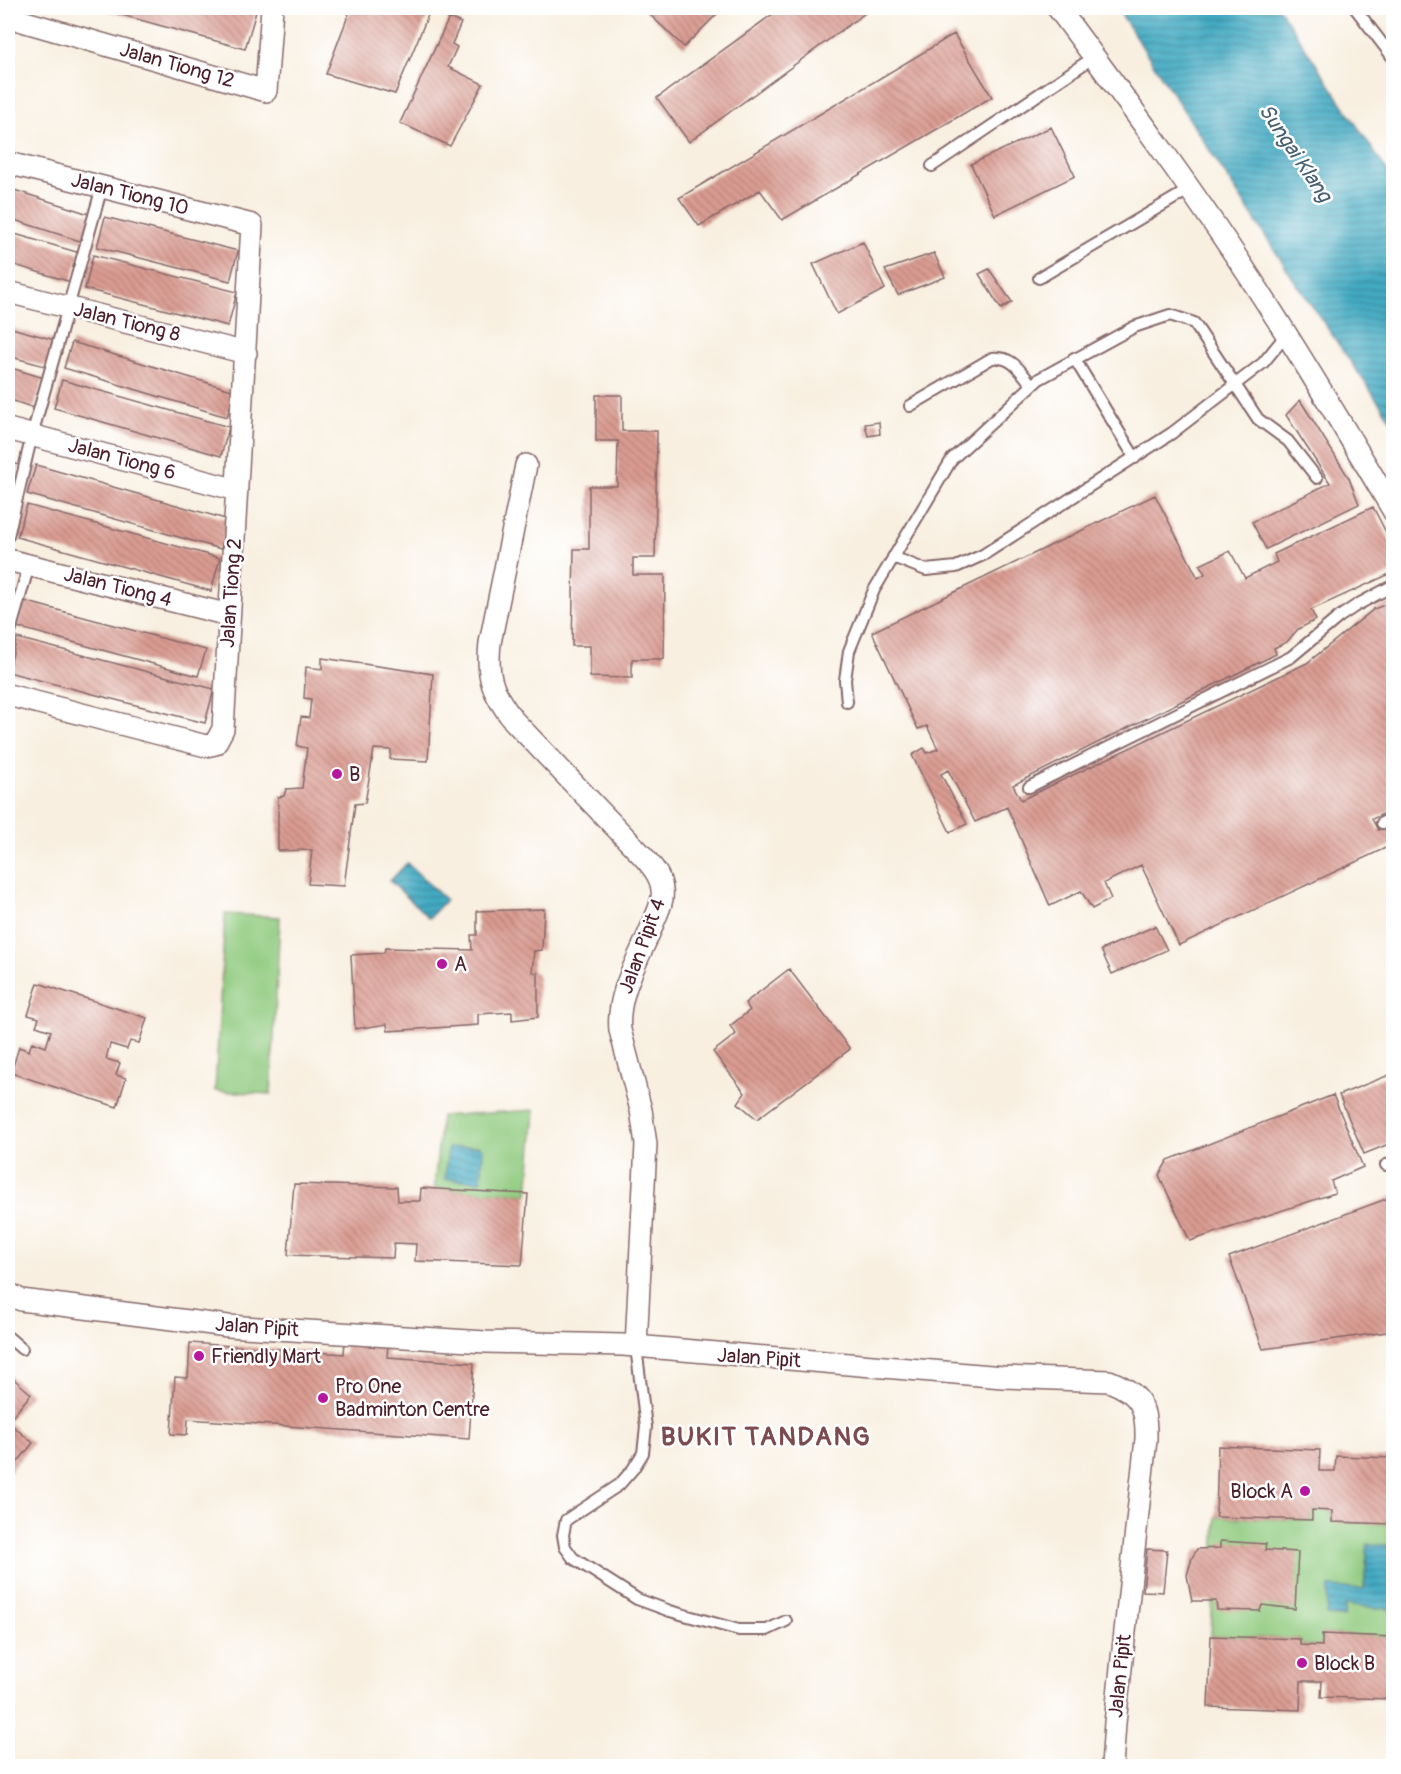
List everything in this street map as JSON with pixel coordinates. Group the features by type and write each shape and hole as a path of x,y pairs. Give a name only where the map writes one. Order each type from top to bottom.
{"street":[{"name":"Jalan Tiong 12","path":"8,17 266,91 272,8"},
{"path":"1058,8 1190,189 1286,335 1394,512"},
{"name":"Jalan Tiong 10","path":"8,163 252,225"},
{"name":"Jalan Tiong 2","path":"8,695 206,746 215,744 223,729 252,225"},
{"name":"Jalan Tiong 8","path":"8,292 246,353"},
{"name":"Jalan Tiong 6","path":"8,429 237,490"},
{"name":"Jalan Pipit 4","path":"526,465 490,643 488,666 491,684 500,703 514,722 641,854 659,878 663,890 649,936 620,1005 618,1018 646,1144 636,1347"},
{"name":"Jalan Tiong 4","path":"8,560 229,615"},
{"name":"Jalan Pipit","path":"8,1293 21,1300 228,1326 486,1342 636,1347 1003,1377 1109,1381 1134,1394 1143,1407 1146,1424 1112,1767"}],"lane":[{"path":"1355,8 1394,59"},
{"path":"932,166 1094,57"},
{"path":"8,536 32,435 102,187"},
{"path":"1039,278 1190,189"},
{"path":"847,702 845,680 849,651 874,590 952,459 1032,385 1074,358 1134,327 1170,315 1194,323 1258,419 1288,441 1317,478"},
{"path":"893,556 926,570 956,567 983,555 1172,434 1263,363 1286,335"},
{"path":"910,406 992,358 1003,357 1013,363 1032,385"},
{"path":"1074,358 1135,458"},
{"path":"8,639 29,565"},
{"path":"1029,787 1291,657 1348,611 1394,585"},
{"path":"1382,823 1394,817"},
{"path":"8,1337 22,1350"},
{"path":"636,1347 646,1427 643,1453 619,1485 566,1520 563,1535 565,1547 573,1558 609,1582 637,1599 670,1611 739,1630 767,1630 786,1621"}],"green space":[{"path":"225,914 280,917 271,1094 215,1091"},
{"path":"535,1110 528,1194 434,1189 441,1116"},
{"path":"1312,1510 1332,1511 1332,1522 1393,1524 1393,1546 1368,1544 1364,1589 1345,1605 1393,1609 1393,1637 1322,1634 1322,1646 1300,1645 1300,1639 1211,1636 1216,1517 1311,1520"}],"water":[{"name":"Sungai Klang","path":"1117,8 1279,8 1393,180 1393,423 1292,277"},
{"path":"407,863 446,900 429,918 390,881"},
{"path":"479,1146 483,1150 481,1181 445,1179 448,1148"},
{"path":"1368,1544 1393,1546 1393,1609 1345,1605 1344,1617 1326,1616 1329,1587 1364,1589"}],"building":[{"path":"97,8 241,8 256,12 245,49"},
{"path":"351,8 431,8 395,94 326,74"},
{"path":"648,8 723,8 684,47 645,10"},
{"path":"781,8 861,8 865,13 689,142 657,98"},
{"path":"449,18 461,23 452,44 457,47 448,67 483,84 450,146 400,123"},
{"path":"954,34 992,97 782,220 760,190 699,226 679,198"},
{"path":"1051,127 1075,176 995,215 971,164"},
{"path":"8,188 92,215 83,242 8,218"},
{"path":"105,217 238,251 230,281 97,247"},
{"path":"8,232 80,253 71,282 8,263"},
{"path":"863,242 885,289 837,314 813,264"},
{"path":"934,253 945,277 898,295 885,270"},
{"path":"93,255 237,292 228,326 85,289"},
{"path":"989,269 1012,302 1001,309 979,274"},
{"path":"8,327 55,340 48,367 8,356"},
{"path":"72,342 235,391 227,417 64,368"},
{"path":"8,367 44,378 34,408 8,399"},
{"path":"62,380 229,427 221,456 54,408"},
{"path":"596,395 622,395 622,431 657,431 655,558 633,558 633,575 665,575 664,659 632,659 632,678 590,677 590,646 572,646 574,549 589,549 589,486 617,486 618,441 596,441"},
{"path":"1300,400 1349,478 1359,504 1266,549 1252,522 1330,483 1286,415"},
{"path":"879,422 880,434 868,436 865,424"},
{"path":"8,462 20,465 13,492 8,491"},
{"path":"36,465 229,520 221,549 27,494"},
{"path":"1155,495 1198,578 1205,574 1200,565 1230,551 1245,578 1277,562 1274,554 1373,507 1394,548 1394,572 1311,610 1316,620 1298,629 1287,642 1274,648 1276,654 1013,785 1021,800 1307,663 1374,609 1394,601 1394,809 1372,819 1378,830 1394,824 1394,844 1179,945 1141,865 1104,883 1111,899 1092,909 1081,891 1050,906 1007,807 975,822 948,770 941,774 967,824 950,832 912,755 924,748 927,753 938,749 927,726 918,729 872,632"},
{"path":"27,505 220,558 211,591 17,537"},
{"path":"8,596 14,598 8,620"},
{"path":"24,601 206,650 198,676 17,627"},
{"path":"17,638 214,689 205,723 8,672"},
{"name":"B","path":"322,658 433,674 428,761 390,759 391,750 374,749 365,803 355,804 344,886 308,884 312,850 278,851 278,797 284,796 286,789 302,788 307,748 297,746 301,717 309,718 311,699 304,698 306,667 322,669"},
{"name":"A","path":"544,909 542,950 534,951 532,972 538,973 538,1017 512,1020 512,1012 478,1014 478,1025 388,1031 387,1024 355,1029 351,955 384,953 385,948 472,950 471,935 477,935 477,911"},
{"path":"1155,926 1167,950 1112,974 1101,950"},
{"path":"789,969 850,1049 757,1119 738,1103 745,1093 713,1052 736,1034 730,1026 750,1010 745,1003"},
{"path":"38,983 147,1018 139,1043 130,1041 127,1049 110,1044 106,1059 120,1063 116,1075 126,1078 117,1107 11,1073 19,1047 29,1051 32,1042 46,1047 51,1031 36,1026 39,1018 28,1015"},
{"path":"1394,1073 1394,1142 1364,1154 1339,1095"},
{"path":"1333,1095 1363,1167 1331,1181 1335,1193 1190,1241 1159,1175 1168,1160"},
{"path":"294,1184 397,1187 398,1201 420,1201 421,1188 528,1194 522,1265 415,1261 416,1244 394,1243 393,1258 288,1255"},
{"path":"1394,1196 1394,1331 1263,1349 1229,1257"},
{"name":"Pro One Badminton Centre","path":"345,1341 388,1344 387,1357 474,1363 469,1439 188,1419 187,1435 171,1434 175,1377 188,1378 190,1343 344,1354"},
{"path":"8,1374 31,1394 8,1422"},
{"path":"8,1422 33,1443 8,1474"},
{"name":"Block A","path":"1218,1446 1320,1450 1319,1471 1335,1471 1336,1456 1394,1458 1394,1524 1332,1522 1332,1511 1312,1510 1312,1520 1216,1517"},
{"path":"1220,1541 1266,1544 1265,1550 1298,1552 1295,1609 1262,1605 1260,1611 1217,1610 1216,1601 1192,1601 1187,1575 1192,1558 1197,1549 1220,1548"},
{"path":"1147,1549 1167,1550 1163,1592 1143,1591"},
{"name":"Block B","path":"1322,1634 1394,1637 1394,1699 1321,1697 1322,1681 1301,1681 1300,1710 1208,1707 1211,1636 1300,1639 1300,1645 1322,1646"}],"place":[{"name":"B","path":"337,774"},
{"name":"A","path":"442,964"},
{"name":"Friendly Mart","path":"199,1356"},
{"name":"Pro One Badminton Centre","path":"323,1398"},
{"name":"Block A","path":"1305,1491"},
{"name":"Block B","path":"1302,1663"}],"district":[{"name":"BUKIT TANDANG","path":"766,1437"}]}
